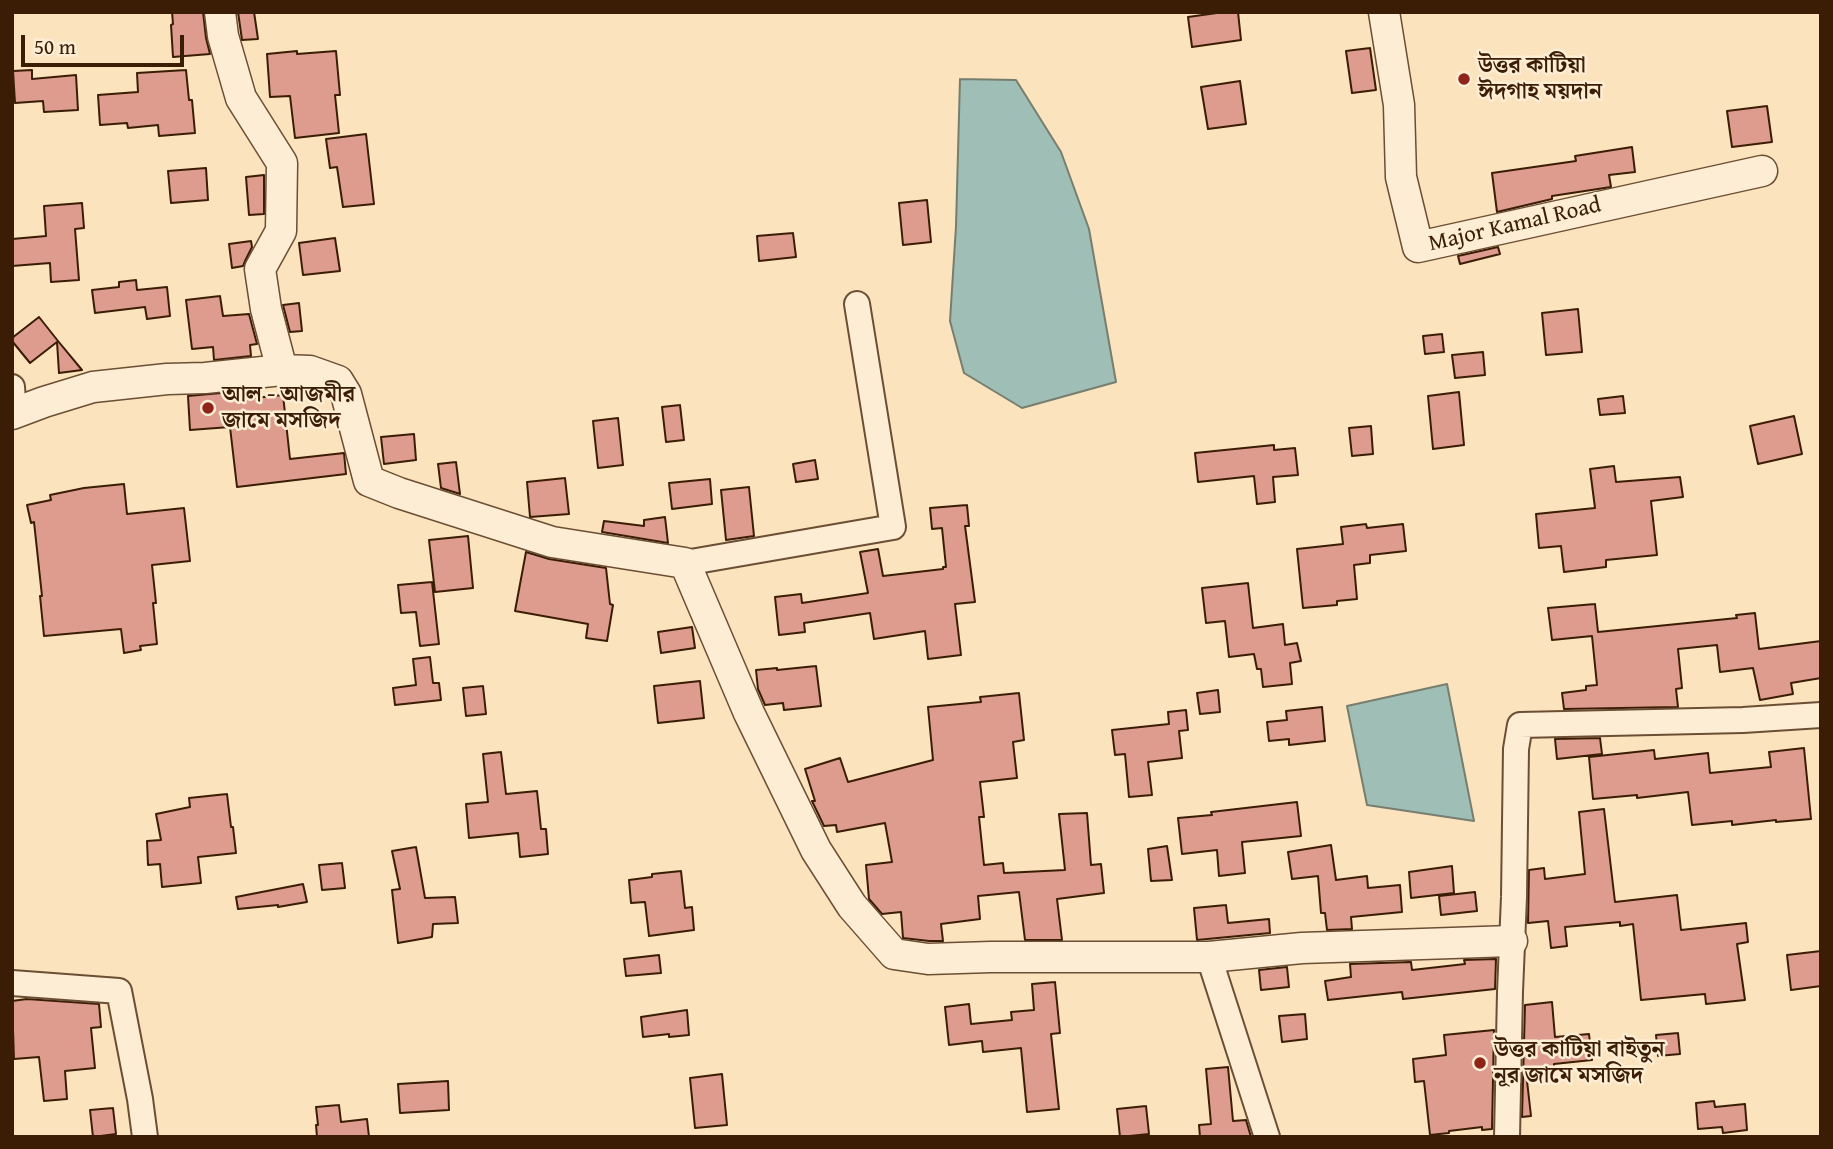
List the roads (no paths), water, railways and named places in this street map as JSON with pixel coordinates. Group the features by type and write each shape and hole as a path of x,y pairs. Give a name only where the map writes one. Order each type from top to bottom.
{"street":[{"path":"220,12 223,36 241,98 282,163 281,231 260,269 266,309 282,370"},
{"name":"Major Kamal Road","path":"1384,12 1399,105 1401,177 1418,247 1762,170"},
{"path":"13,405 44,402 93,387 282,370 310,371 338,380 346,394 369,481 552,542 685,563 893,527 857,304"},
{"path":"685,563 749,713 816,850 852,906 894,954 928,959 1209,957 1302,948 1512,941"},
{"path":"1507,1137 1516,749 1520,725 1744,720 1821,715"},
{"path":"1209,957 1267,1137"},
{"path":"12,983 119,991 145,1137"}],"water":[{"path":"960,79 1016,80 1061,152 1089,229 1116,382 1022,408 964,373 950,321"},
{"path":"1447,684 1474,821 1367,805 1347,706"}],"place":[{"name":"উত্তর কাটিয়া ঈদগাহ ময়দান","path":"1464,79"},
{"name":"আল - আজমীর জামে মসজিদ","path":"208,408"},
{"name":"উত্তর কাটিয়া বাইতুন নূর জামে মসজিদ","path":"1480,1063"}]}
